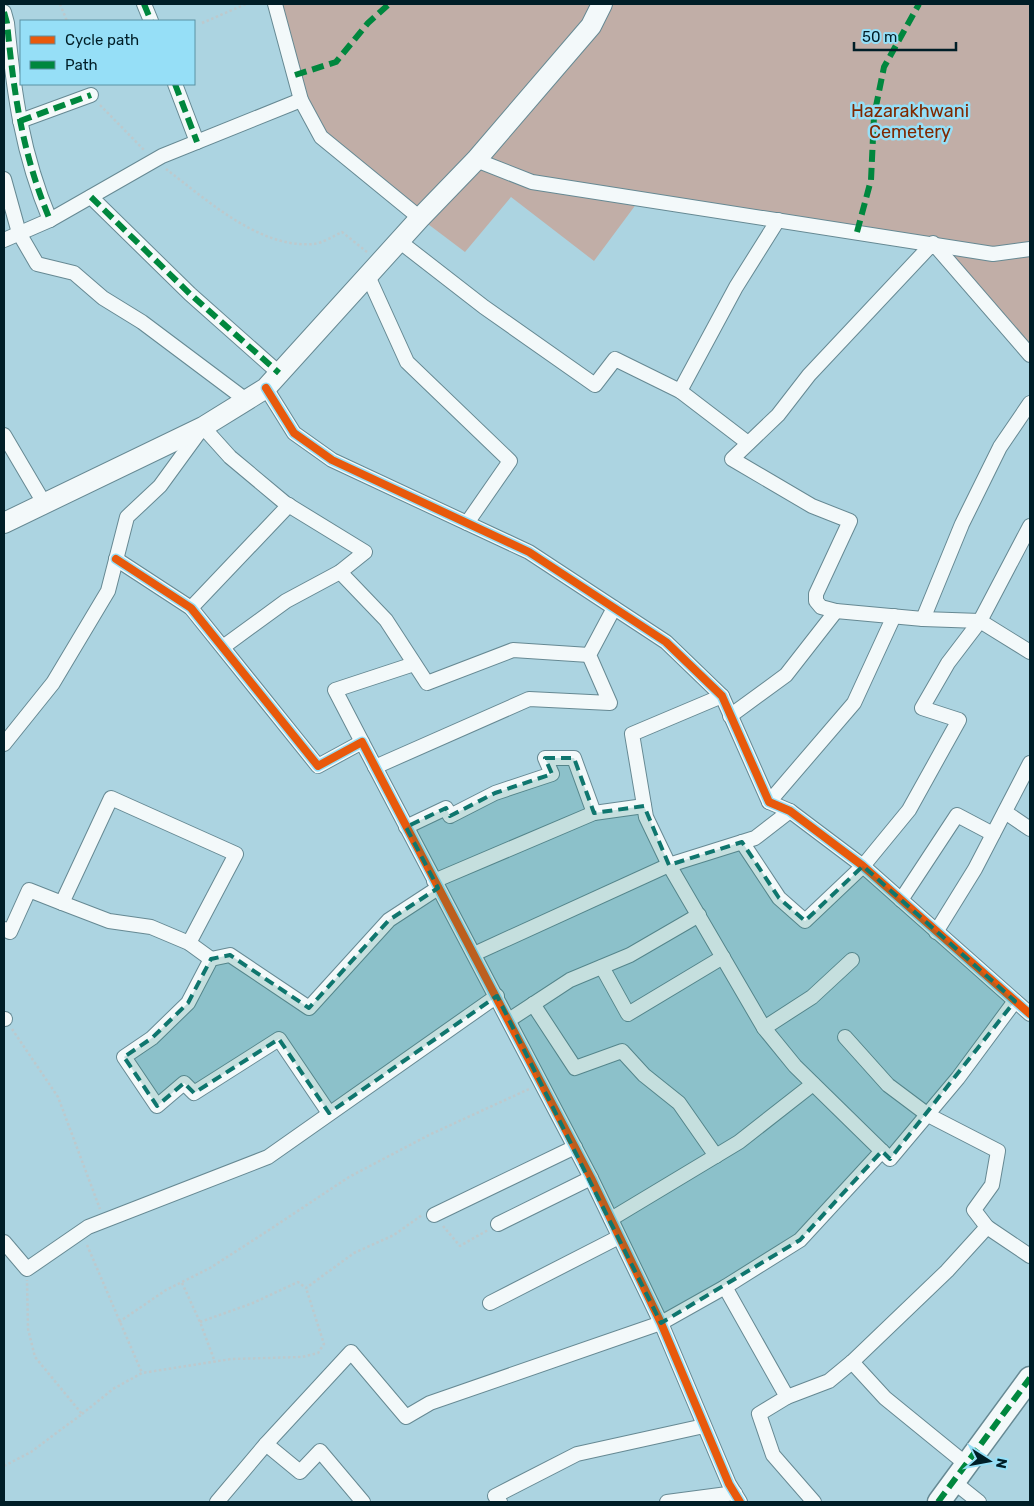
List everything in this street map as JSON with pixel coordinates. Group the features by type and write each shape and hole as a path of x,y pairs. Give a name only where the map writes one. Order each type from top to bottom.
{"main road":[{"path":"4,524 203,427 266,388 420,218 476,160 591,26 602,4"},
{"path":"939,1502 1030,1378"}],"street":[{"path":"144,4 151,20"},
{"path":"275,4 301,100 321,137 420,218"},
{"path":"4,12 7,23 13,92 35,184 50,220"},
{"path":"174,85 197,142"},
{"path":"20,121 91,95"},
{"path":"4,240 50,220 154,160 301,100"},
{"path":"476,160 532,182 934,243 993,254 1030,249"},
{"path":"4,179 18,233 37,264 74,273 103,298 142,322 246,400"},
{"path":"91,197 190,294 280,373"},
{"path":"680,390 736,286 778,220"},
{"path":"399,241 484,307 595,385 615,359 680,390 748,443"},
{"path":"934,243 1030,355"},
{"path":"934,243 809,375 778,416 732,459 812,506 850,521 816,594 816,601 821,606 836,611 923,619 980,621 1030,652"},
{"path":"374,269 407,362 510,461 467,523"},
{"path":"266,388 294,433 332,460 529,552 666,642 722,696 769,802 790,811 864,866 1030,1014"},
{"path":"923,619 966,515 1000,447 1030,403"},
{"path":"4,744 53,683 108,591 127,517 160,486 203,427 230,456 290,505 365,552 340,572 286,601 223,647"},
{"path":"4,435 44,504"},
{"path":"191,608 290,505"},
{"path":"742,842 779,898 804,921 864,866 909,810 959,720 922,708 948,663 980,621 1030,526"},
{"path":"116,559 191,608 318,766 362,742"},
{"path":"340,572 386,620 427,683 512,650 589,655"},
{"path":"589,655 614,608"},
{"path":"730,716 786,674 836,611"},
{"path":"769,802 854,703 894,616"},
{"path":"375,767 529,699 610,703 589,655"},
{"path":"414,664 335,690 591,1178 661,1323 704,1426 738,1498 667,1502"},
{"path":"722,696 632,734 646,817 668,865 764,1028 794,1066 890,1159 928,1115 1015,1001"},
{"path":"406,827 446,808 450,816 495,794 552,774 545,758 574,758 594,814"},
{"path":"936,932 975,869 1030,763"},
{"path":"62,903 110,798 236,854 190,943"},
{"path":"4,929 10,932 29,890 109,921 151,927 190,943 211,959 230,955 309,1008 389,920 436,884 594,814 644,806"},
{"path":"474,954 668,865 755,838 790,811"},
{"path":"1005,812 1030,829"},
{"path":"901,900 957,815 993,834"},
{"path":"509,1020 570,980 630,955 699,915"},
{"path":"602,966 628,1014 723,957"},
{"path":"211,959 188,1003 152,1038 124,1057 157,1106 184,1083 194,1093 279,1039 329,1114"},
{"path":"764,1028 812,997 852,960"},
{"path":"4,1242 27,1270 81,1232 105,1220 268,1157 497,996"},
{"path":"533,1004 575,1068 622,1051 644,1075 679,1103 716,1156"},
{"path":"845,1037 888,1084 928,1115 998,1151 992,1185 974,1210 987,1227 1030,1256"},
{"path":"611,1219 739,1142 813,1084"},
{"path":"434,1215 575,1147"},
{"path":"217,1502 266,1444 351,1352 406,1417 430,1403 661,1323 725,1287 800,1240 882,1151"},
{"path":"498,1224 591,1178"},
{"path":"814,1502 773,1455 759,1414 787,1397 829,1381 852,1362 948,1272 987,1227"},
{"path":"490,1302 619,1237"},
{"path":"725,1287 787,1397"},
{"path":"852,1362 960,1473 979,1502"},
{"path":"500,1502 495,1496 577,1454 704,1426"},
{"path":"266,1444 300,1472 320,1451 362,1502"}],"path":[{"path":"60,4 67,20"},
{"path":"202,23 246,4"},
{"path":"91,95 154,160 227,214 272,240 315,244 342,232 374,269"},
{"path":"4,1019 32,1056 58,1097 105,1220"},
{"path":"119,1322 166,1290 210,1268 349,1177 429,1135 542,1083"},
{"path":"306,1288 354,1253 394,1235 430,1210 460,1246 498,1224"},
{"path":"81,1232 142,1373"},
{"path":"27,1270 28,1329 35,1357 82,1414"},
{"path":"182,1282 215,1362"},
{"path":"4,1466 31,1452 113,1389 142,1373 215,1362 302,1357 318,1353 324,1344 306,1288 298,1282 253,1303 200,1322"}],"highlighted area":[{"path":"545,758 574,758 594,813 644,806 669,865 742,842 779,898 805,921 863,866 1015,1001 890,1159 882,1151 800,1240 661,1323 497,996 329,1113 279,1039 194,1093 184,1083 157,1106 124,1057 152,1038 188,1003 211,959 230,955 309,1008 389,920 438,888 406,827 446,808 450,816 495,793 552,774"}],"green space":[{"name":"Hazarakhwani Cemetery","path":"273,4 1030,4 1030,355 933,243 640,199 594,261 511,197 465,252 420,218 321,137"}],"marked path":[{"path":"144,4 151,20"},
{"path":"295,75 336,62 368,23 389,4"},
{"path":"857,232 871,180 874,116 884,67 919,4"},
{"path":"4,12 16,99 26,147 32,171 50,220"},
{"path":"175,85 197,142"},
{"path":"20,121 91,95"},
{"path":"91,197 190,294 279,373"},
{"path":"938,1502 1030,1378"}],"cycle path":[{"path":"266,388 294,433 332,460 529,552 666,642 722,696 769,802 790,811 863,866 1030,1014"},
{"path":"116,559 191,608 318,766 362,742 591,1178 661,1323 729,1484 740,1502"}]}
